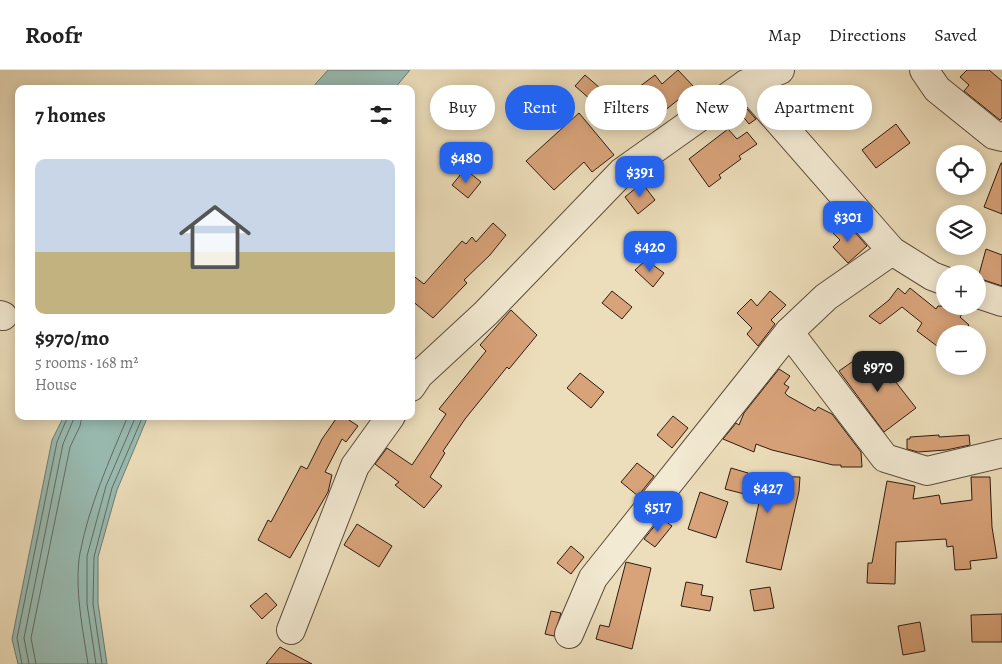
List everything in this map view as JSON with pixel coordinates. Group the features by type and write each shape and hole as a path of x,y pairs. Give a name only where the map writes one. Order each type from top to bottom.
{"street":[{"path":"415,382 486,313 622,172 746,84 780,70"},
{"path":"924,70 937,89 994,135 1002,137"},
{"path":"746,84 892,251 936,278"},
{"path":"569,634 593,578 789,332 826,297 892,251"},
{"path":"986,297 1002,302"},
{"path":"789,332 885,458 927,471 1002,454"},
{"path":"291,630 355,466 387,420"}],"water":[{"path":"328,70 410,70 397,85 315,85"},
{"path":"62,420 146,420 117,490 98,557 98,603 107,664 18,664 12,639 52,440"}],"building":[{"path":"678,70 692,85 677,85 677,101 667,109 667,85 642,85 655,75 662,84"},
{"path":"967,70 989,70 1002,81 1002,118 1000,120 964,91 969,85 960,77"},
{"path":"585,75 596,85 585,85 585,95 575,86"},
{"path":"747,109 756,119 749,124 747,122"},
{"path":"579,113 585,120 585,130 593,130 614,155 592,172 584,162 554,190 526,161 560,130 575,130 575,117"},
{"path":"896,124 910,143 876,168 862,150"},
{"path":"727,130 737,139 747,132 757,144 739,156 741,159 719,175 721,178 709,187 689,159"},
{"path":"1002,163 1002,214 986,208 985,205"},
{"path":"465,169 481,182 468,198 452,185"},
{"path":"642,183 655,200 638,214 625,197"},
{"path":"846,222 867,246 848,263 833,247 840,240 833,233"},
{"path":"493,223 506,235 490,255 464,280 467,283 433,318 415,303 415,277 424,284 462,241 466,244 472,237 476,242"},
{"path":"986,249 1002,255 1002,286 986,281 986,265 982,265 984,255 986,255"},
{"path":"646,260 664,273 653,287 635,270"},
{"path":"898,288 905,294 910,288 936,309 936,315 961,315 960,317 969,325 936,325 936,345 917,331 922,323 902,307 880,324 869,316 889,300"},
{"path":"612,291 632,307 622,319 602,303"},
{"path":"770,291 786,305 771,320 775,324 758,346 747,334 752,328 737,313 751,299 757,306"},
{"path":"511,310 537,335 509,369 507,367 465,419 443,451 445,453 430,477 442,486 424,508 395,485 399,482 375,464 387,448 412,465 446,414 439,409 486,351 480,345"},
{"path":"859,357 864,363 870,359 890,383 895,381 916,408 884,432 839,371"},
{"path":"779,369 790,376 784,384 789,387 785,393 788,396 815,411 818,407 832,414 861,452 862,467 841,467 841,465 833,465 772,450 756,444 754,452 723,439 736,423 739,425 744,413"},
{"path":"580,373 604,392 591,408 567,388"},
{"path":"673,416 688,428 672,448 657,435"},
{"path":"335,420 349,420 358,426 346,442 342,439 325,472 332,475 328,492 290,558 258,540 268,520 271,522 301,466 307,469 322,439"},
{"path":"939,435 939,437 969,435 970,445 946,450 918,452 907,449 907,439 910,439 910,437"},
{"path":"637,463 654,476 638,496 621,482"},
{"path":"731,468 748,473 748,476 800,477 799,491 781,570 746,562 760,498 725,489"},
{"path":"971,477 990,477 992,527 997,558 970,561 971,569 955,570 953,546 947,547 946,539 896,542 895,584 867,583 868,563 872,563 887,481 915,486 913,499 939,495 941,504 972,500"},
{"path":"700,492 728,502 716,538 688,529"},
{"path":"661,518 672,526 655,547 644,539"},
{"path":"357,524 392,546 379,567 344,545"},
{"path":"571,546 584,557 571,574 557,563"},
{"path":"626,562 651,568 632,649 596,639 600,625 609,627"},
{"path":"686,582 703,585 701,595 713,597 710,611 681,606"},
{"path":"770,587 774,608 754,611 750,590"},
{"path":"266,593 277,605 262,619 250,606"},
{"path":"551,611 561,613 554,636 545,634"},
{"path":"1002,614 1002,642 972,642 971,615"},
{"path":"920,622 925,651 903,655 898,626"},
{"path":"280,647 312,664 266,664"}]}
